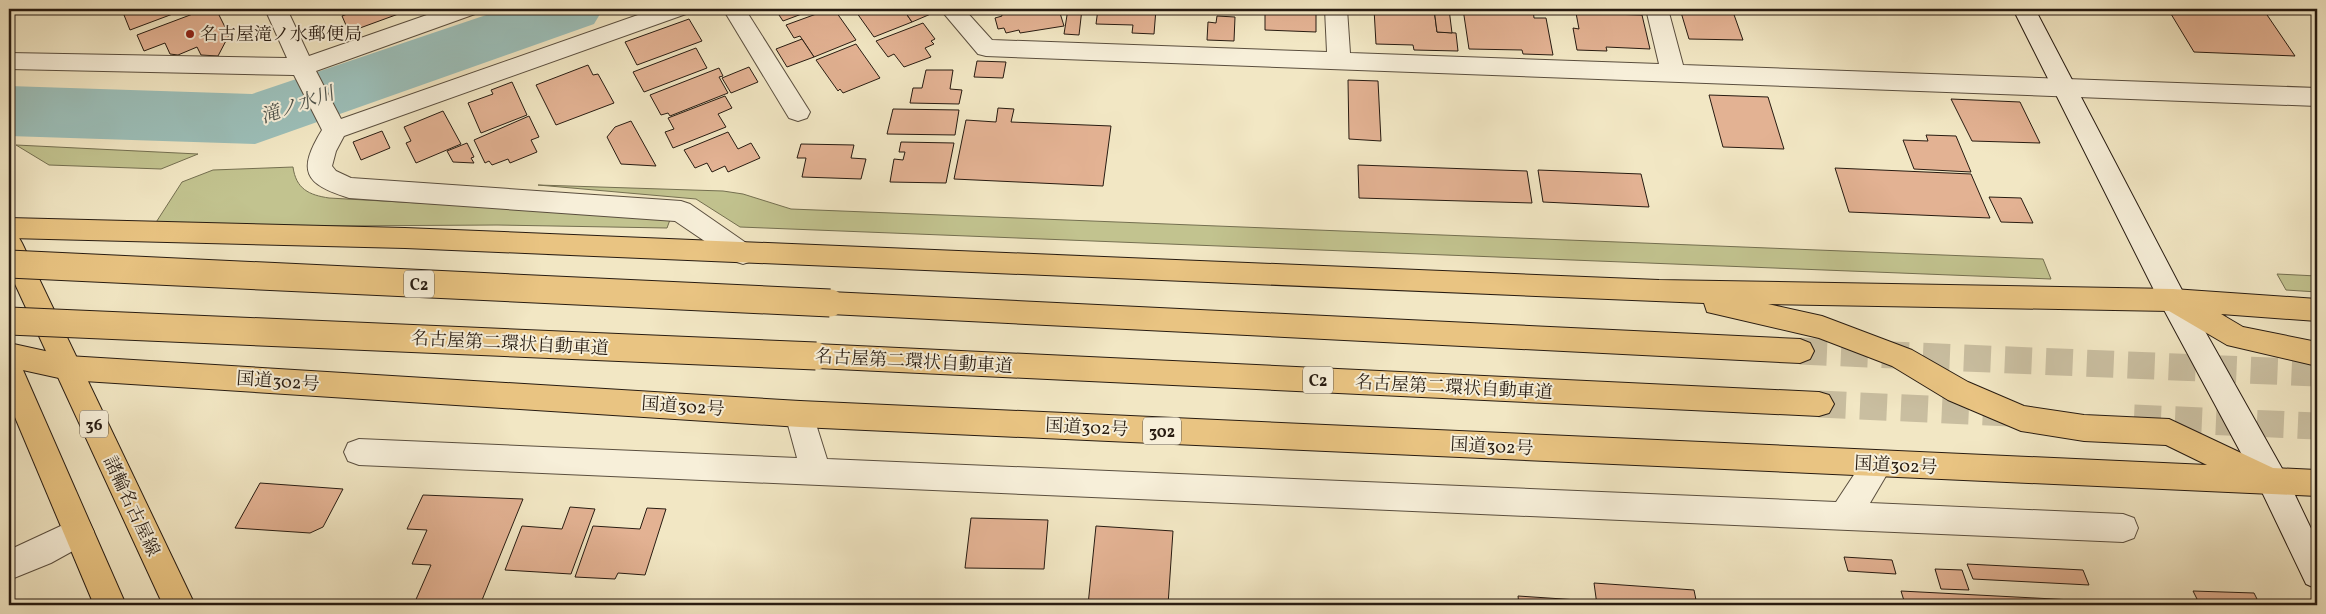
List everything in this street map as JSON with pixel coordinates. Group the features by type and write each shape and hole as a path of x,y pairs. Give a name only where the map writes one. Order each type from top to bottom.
{"main road":[{"path":"9,228 405,238 743,254 1659,291 2173,300 2317,310"},
{"name":"諸輪名古屋線","path":"9,243 179,605"},
{"name":"C2","path":"9,264 1800,351"},
{"path":"1659,291 1822,327 1902,358 1958,391 2021,418 2084,428 2169,432 2273,482"},
{"path":"2173,300 2237,337 2317,354"},
{"name":"名古屋第二環状自動車道","path":"9,321 816,356 1819,404"},
{"name":"国道302号","path":"9,354 68,368 800,414 2317,483"},
{"path":"9,370 110,605"}],"street":[{"path":"276,9 328,120 319,166 328,182 349,188 681,211 743,254"},
{"path":"9,61 306,76 467,9"},
{"path":"328,120 678,9"},
{"path":"734,9 798,112"},
{"path":"950,9 986,48 1340,59 2317,97"},
{"path":"1336,9 1340,59"},
{"path":"1657,9 1673,73"},
{"path":"2024,9 2173,300 2273,482 2317,574"},
{"path":"800,414 815,471"},
{"path":"359,452 2123,528"},
{"path":"1845,515 1878,464"},
{"path":"9,565 40,553 78,532"}],"green space":[{"path":"16,145 198,154 161,169 49,165"},
{"path":"293,167 300,186 310,193 329,198 671,217 667,228 497,225 153,227 182,182 213,170"},
{"path":"538,185 723,191 743,194 791,209 2043,259 2051,279 740,227 696,199"},
{"path":"2277,274 2317,276 2317,292 2286,290"}],"building":[{"path":"186,9 130,30 122,10"},
{"path":"206,9 216,9 229,35 218,56 201,55 197,47 178,55 170,54 165,43 144,51 137,35"},
{"path":"360,9 412,9 349,32 342,16"},
{"path":"775,9 815,9 783,21"},
{"path":"834,9 856,40 814,57 800,36 794,38 786,25"},
{"path":"854,9 903,9 912,22 874,37"},
{"path":"903,9 929,9 933,13 912,22"},
{"path":"1020,9 1066,9 1067,12 1060,13 1064,26 1020,33 1019,30 1006,33 1004,28 998,29 995,18 1002,16 1001,12"},
{"path":"1068,9 1082,9 1079,35 1064,34"},
{"path":"1098,9 1156,9 1154,34 1132,33 1133,25 1096,24"},
{"path":"1265,9 1316,9 1316,32 1265,30"},
{"path":"1374,9 1434,9 1437,32 1456,33 1458,51 1414,50 1413,45 1376,44"},
{"path":"1434,9 1449,9 1452,33 1437,32"},
{"path":"1463,9 1533,9 1534,18 1546,18 1553,55 1523,54 1522,50 1469,49"},
{"path":"1680,9 1732,9 1743,40 1689,39"},
{"path":"2168,9 2263,9 2295,56 2194,52"},
{"path":"1576,13 1642,15 1650,49 1606,47 1607,51 1577,50 1573,28 1579,29"},
{"path":"1217,16 1235,17 1234,41 1207,40 1208,22 1216,23"},
{"path":"689,19 702,41 637,65 625,42"},
{"path":"923,23 935,39 931,41 934,44 925,48 931,57 904,67 894,54 888,57 876,41"},
{"path":"802,39 814,57 787,67 776,49"},
{"path":"856,44 880,78 843,93 840,89 838,91 816,60"},
{"path":"696,48 707,68 644,92 633,72"},
{"path":"977,61 1006,62 1003,78 974,77"},
{"path":"588,65 593,75 598,74 614,103 556,125 536,85"},
{"path":"749,67 758,82 731,93 722,78"},
{"path":"719,68 723,76 719,77 728,93 670,116 668,113 661,115 650,95"},
{"path":"926,70 953,70 950,89 962,90 959,104 910,103 913,88 922,88"},
{"path":"1348,80 1378,81 1381,141 1349,139"},
{"path":"512,82 527,115 481,133 468,103 493,94 491,90"},
{"path":"1709,95 1768,97 1784,149 1723,147"},
{"path":"725,96 732,108 718,114 726,127 673,148 665,132 674,129 668,118"},
{"path":"1951,99 2020,102 2040,143 1972,141"},
{"path":"998,108 1014,109 1011,122 1111,126 1103,186 954,179 966,120 996,122"},
{"path":"893,109 959,110 955,135 887,134"},
{"path":"443,111 461,144 416,163 406,143 411,141 404,127"},
{"path":"529,116 539,137 531,140 537,152 510,163 508,159 492,165 489,161 485,163 474,140"},
{"path":"631,121 656,166 621,164 607,137 615,127"},
{"path":"382,131 390,148 361,160 353,142"},
{"path":"728,132 738,149 751,143 760,158 728,172 725,166 712,172 707,163 695,168 684,150"},
{"path":"1926,135 1956,136 1971,172 1914,169 1903,140 1928,141"},
{"path":"901,142 954,143 946,183 890,182 894,159 903,160 905,152 899,152"},
{"path":"467,143 474,157 471,158 474,163 453,162 447,151"},
{"path":"801,144 854,145 851,158 866,159 861,179 802,177 806,158 797,158"},
{"path":"1358,165 1527,171 1532,203 1359,198"},
{"path":"1835,168 1971,174 1990,218 1849,212"},
{"path":"1538,170 1641,174 1649,207 1543,202"},
{"path":"1989,197 2021,198 2033,223 2001,222"},
{"path":"260,483 343,489 323,527 310,533 235,528"},
{"path":"423,495 523,499 480,605 414,604 431,565 412,564 427,530 407,529"},
{"path":"570,507 595,509 571,574 505,570 522,526 562,529"},
{"path":"647,508 666,509 645,575 618,573 615,579 575,577 593,526 640,529"},
{"path":"971,518 1048,520 1044,569 965,568"},
{"path":"1096,526 1173,531 1168,605 1088,605"},
{"path":"1844,557 1892,560 1896,574 1848,571"},
{"path":"1967,564 2083,570 2089,585 1973,579"},
{"path":"1935,569 1962,570 1969,590 1941,589"},
{"path":"1594,583 1694,590 1697,605 1597,605"},
{"path":"1901,591 2092,601 2094,605 1862,605 1861,601 1905,604"},
{"path":"2193,591 2254,593 2260,605 2200,605"},
{"path":"1518,596 1578,600 1578,605 1519,605"},
{"path":"500,601 560,604 498,605"}],"waterway":[{"name":"滝ノ水川","path":"9,111 255,119 571,9"}],"tunnel":[{"path":"1800,351 2317,373"},
{"path":"1819,404 2011,413"},
{"path":"2134,418 2317,426"}],"place":[{"name":"名古屋滝ノ水郵便局","path":"190,34"}]}
